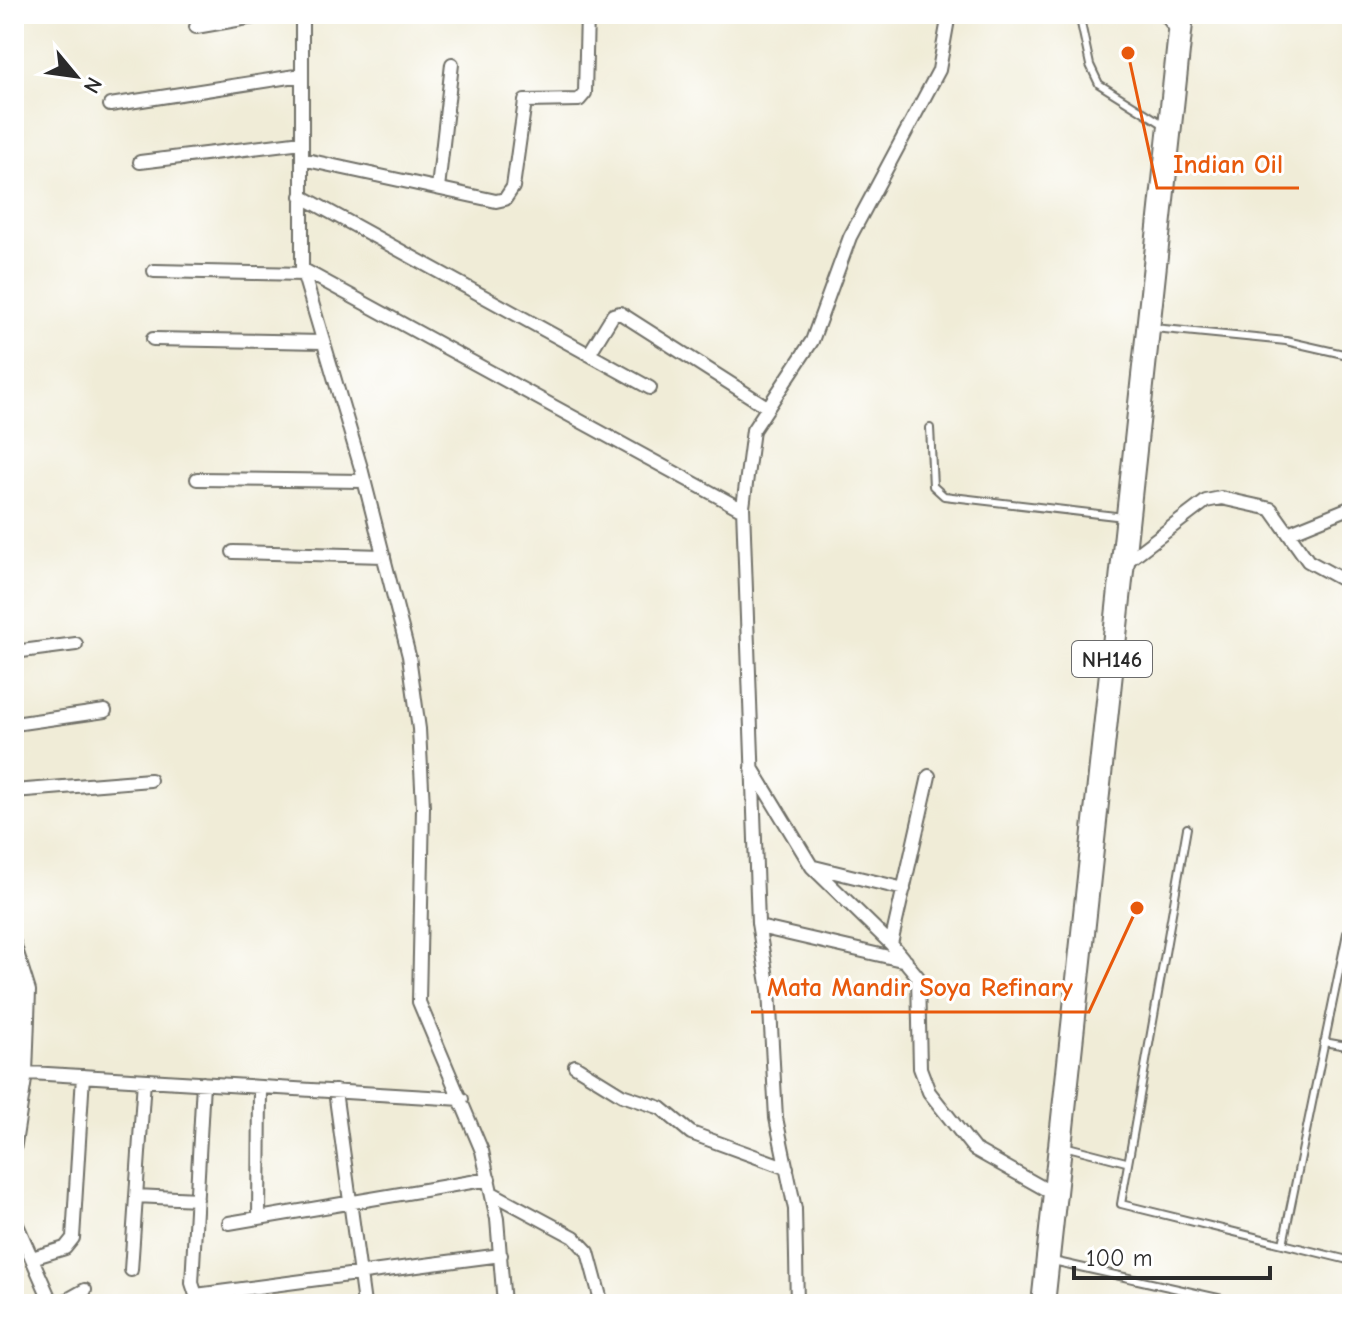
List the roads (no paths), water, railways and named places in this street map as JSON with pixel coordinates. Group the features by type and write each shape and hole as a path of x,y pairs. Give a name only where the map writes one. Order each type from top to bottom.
{"highway":[{"name":"NH146","path":"1043,1304 1181,24"}],"street":[{"path":"196,27 272,14"},
{"path":"302,14 303,272 364,481 409,656 419,729 423,807 419,1002 462,1099 489,1179 501,1255 504,1304"},
{"path":"302,159 496,201 509,196 513,187 525,101 579,100 584,96 587,14"},
{"path":"797,1304 795,1209 776,1118 769,985 759,927 750,766 743,510 749,441 767,407 812,341 850,237 936,76 943,57 949,14"},
{"path":"1165,14 1181,24"},
{"path":"438,188 452,64"},
{"path":"110,105 302,75"},
{"path":"140,162 302,142"},
{"path":"301,196 650,388"},
{"path":"154,271 303,272 743,510"},
{"path":"589,354 613,315 620,313 767,407"},
{"path":"153,339 323,342"},
{"path":"197,479 364,481"},
{"path":"1122,565 1213,498 1269,507 1315,567 1352,585"},
{"path":"1288,533 1352,507"},
{"path":"233,552 384,556"},
{"path":"14,652 76,644"},
{"path":"14,724 105,711"},
{"path":"750,766 812,867 891,944 920,982 919,1059 929,1092 974,1149 1054,1194"},
{"path":"891,944 929,776"},
{"path":"14,791 150,780"},
{"path":"812,867 904,889"},
{"path":"759,927 906,961"},
{"path":"14,943 27,979 29,999 14,1150"},
{"path":"14,998 29,999"},
{"path":"575,1066 622,1095 661,1108 695,1135 787,1168"},
{"path":"20,1072 462,1099"},
{"path":"32,1258 65,1248 73,1238 83,1076"},
{"path":"131,1270 144,1080"},
{"path":"203,1083 192,1283 196,1295 501,1255"},
{"path":"259,1218 260,1087"},
{"path":"335,1091 364,1304"},
{"path":"229,1223 489,1179"},
{"path":"492,1193 584,1246 602,1304"},
{"path":"136,1196 197,1199"},
{"path":"14,1218 52,1304"},
{"path":"60,1304 85,1290"}],"lane":[{"path":"1079,14 1090,65 1099,84 1171,128"},
{"path":"1150,328 1286,341 1352,356"},
{"path":"930,428 933,486 944,496 1128,517"},
{"path":"1187,828 1121,1200 1124,1207 1352,1261"},
{"path":"1283,1244 1347,933"},
{"path":"1324,1042 1352,1047"},
{"path":"1059,1145 1126,1162"},
{"path":"1047,1260 1245,1304"}],"place":[{"name":"Indian Oil","path":"1128,53"},
{"name":"Mata Mandir Soya Refinary","path":"1137,908"}]}
